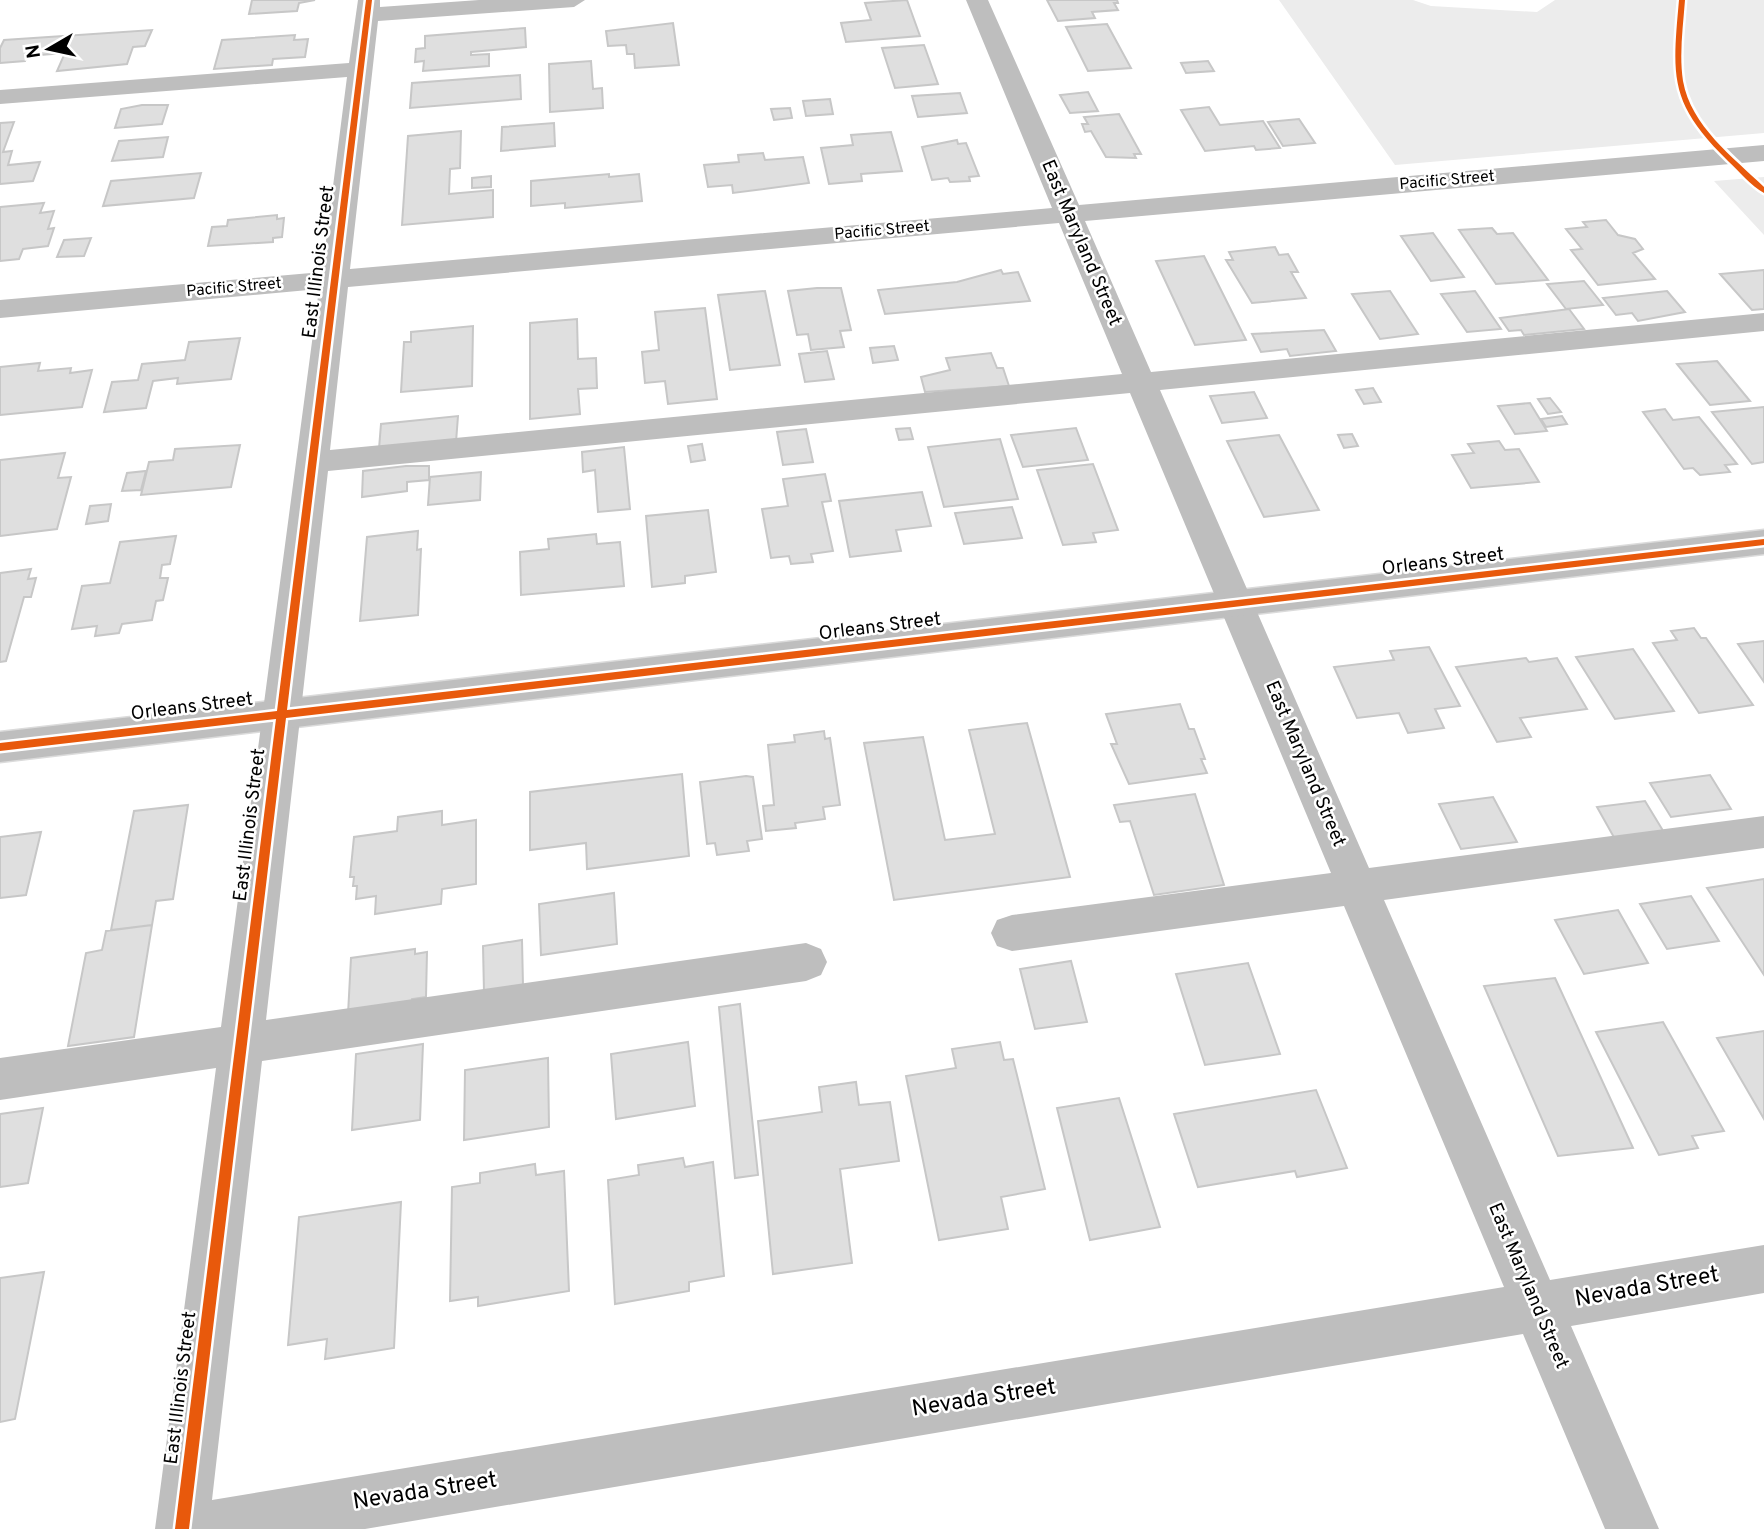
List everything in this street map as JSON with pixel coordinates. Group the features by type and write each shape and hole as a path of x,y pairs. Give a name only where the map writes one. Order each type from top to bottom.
{"street":[{"path":"368,8 574,0"},
{"name":"East Maryland Street","path":"977,0 1632,1529"},
{"name":"East Illinois Street","path":"182,1529 368,8"},
{"path":"0,97 360,69"},
{"name":"Pacific Street","path":"0,309 1764,153"},
{"path":"313,462 1764,322"},
{"name":"Orleans Street","path":"0,747 1764,542"},
{"path":"1012,933 1764,832"},
{"path":"0,1079 806,962"},
{"name":"Nevada Street","path":"204,1529 1764,1269"}],"shaded area":[{"path":"1279,0 1413,0 1431,6 1537,12 1555,0 1764,0 1764,133 1395,165"},
{"path":"1764,177 1764,235 1714,181"}],"building":[{"path":"252,0 315,0 299,3 297,11 249,14"},
{"path":"907,0 920,36 846,42 841,23 871,20 865,3"},
{"path":"1047,0 1117,0 1118,3 1114,3 1118,10 1092,12 1095,18 1058,21"},
{"path":"673,23 679,65 635,68 634,54 627,54 626,45 608,46 606,31"},
{"path":"1107,24 1131,68 1088,71 1066,27"},
{"path":"525,28 526,47 471,52 471,55 489,54 489,66 423,71 424,61 415,62 416,49 425,48 425,36"},
{"path":"152,30 145,46 133,47 127,64 57,71 65,53 27,56 25,61 0,63 0,48 4,40"},
{"path":"295,35 294,40 308,39 305,57 273,59 272,65 214,69 222,40"},
{"path":"924,45 938,84 895,88 882,48"},
{"path":"591,61 593,89 602,88 603,108 550,112 549,64"},
{"path":"1208,61 1214,71 1186,73 1181,63"},
{"path":"520,75 521,99 410,108 412,83"},
{"path":"1088,92 1098,111 1070,113 1060,95"},
{"path":"960,93 967,113 918,117 912,96"},
{"path":"830,99 833,114 806,116 803,101"},
{"path":"142,105 168,105 162,124 115,128 121,109"},
{"path":"1209,107 1220,125 1263,121 1280,148 1256,150 1254,146 1205,151 1181,110"},
{"path":"790,108 792,118 774,120 771,109"},
{"path":"1119,114 1141,154 1134,154 1136,158 1106,157 1091,131 1085,132 1082,124 1088,124 1084,117"},
{"path":"1299,119 1315,143 1283,146 1268,122"},
{"path":"14,122 3,152 12,151 8,165 40,162 33,181 0,184 0,123"},
{"path":"554,123 555,146 501,151 502,127"},
{"path":"461,131 460,168 450,169 449,194 493,190 493,217 402,225 408,136"},
{"path":"891,132 902,171 861,174 862,181 829,184 821,148 853,145 851,135"},
{"path":"168,137 163,157 112,161 119,141"},
{"path":"957,140 958,144 966,143 979,176 969,177 970,181 950,182 948,178 932,180 922,147"},
{"path":"763,153 765,160 803,157 809,183 733,193 732,185 708,187 704,165 739,162 738,155"},
{"path":"201,173 194,198 103,206 111,181"},
{"path":"609,174 609,177 639,174 642,201 565,208 565,203 531,206 531,181"},
{"path":"491,176 491,187 472,188 472,178"},
{"path":"44,203 40,213 54,211 48,229 54,228 48,246 23,249 19,259 0,261 0,207"},
{"path":"277,215 277,219 284,218 282,237 273,238 273,242 208,246 212,227 227,226 228,220"},
{"path":"1606,220 1618,235 1635,239 1643,249 1633,253 1655,279 1598,285 1571,250 1582,249 1566,229 1587,227 1583,222"},
{"path":"1492,228 1497,234 1513,233 1548,280 1496,284 1459,230"},
{"path":"1433,233 1464,277 1431,281 1401,236"},
{"path":"91,238 84,256 57,257 64,240"},
{"path":"1275,247 1279,255 1288,254 1298,272 1291,272 1306,298 1252,303 1226,260 1233,260 1229,252"},
{"path":"1204,256 1246,340 1195,345 1156,261"},
{"path":"1001,270 1003,274 1018,272 1030,301 885,314 878,290 957,282"},
{"path":"1764,270 1764,309 1752,310 1720,274"},
{"path":"1584,281 1603,305 1566,309 1547,284"},
{"path":"841,288 851,330 840,331 844,347 811,350 808,334 797,335 788,291"},
{"path":"765,291 780,365 730,370 718,295"},
{"path":"1390,291 1418,334 1380,339 1352,294"},
{"path":"1475,291 1501,329 1467,332 1441,294"},
{"path":"1667,291 1685,312 1638,321 1632,313 1616,315 1603,298"},
{"path":"705,308 717,399 668,404 665,381 645,383 642,352 659,350 655,312"},
{"path":"1569,309 1584,329 1524,335 1521,330 1509,331 1500,318"},
{"path":"577,319 578,359 596,358 597,388 578,389 580,414 530,419 530,323"},
{"path":"473,326 472,386 401,392 404,342 411,342 411,332"},
{"path":"1324,330 1336,351 1290,356 1287,349 1261,352 1252,334"},
{"path":"240,338 231,379 177,384 178,378 153,381 146,408 104,412 112,382 138,380 142,364 185,360 189,342"},
{"path":"894,346 898,360 873,363 870,348"},
{"path":"827,351 834,379 805,382 799,354"},
{"path":"991,353 997,368 1003,368 1009,386 925,392 921,377 950,370 946,358"},
{"path":"1717,361 1750,401 1710,405 1677,364"},
{"path":"40,363 38,371 71,368 70,373 92,370 82,407 0,415 0,367"},
{"path":"1373,388 1381,402 1364,404 1356,390"},
{"path":"1254,392 1267,418 1222,423 1210,396"},
{"path":"1550,398 1561,412 1548,414 1538,399"},
{"path":"1530,403 1547,431 1515,434 1498,406"},
{"path":"1764,407 1764,462 1752,464 1712,412"},
{"path":"1665,409 1673,420 1699,417 1737,464 1725,465 1730,472 1700,475 1693,468 1684,469 1643,412"},
{"path":"458,416 456,442 379,449 381,424"},
{"path":"1562,416 1567,424 1546,427 1541,419"},
{"path":"910,428 913,439 899,440 896,429"},
{"path":"1076,428 1088,460 1023,467 1011,435"},
{"path":"806,429 813,462 783,465 777,432"},
{"path":"1352,434 1358,446 1344,448 1338,435"},
{"path":"1279,435 1319,510 1264,517 1227,441"},
{"path":"1000,439 1018,499 944,507 928,447"},
{"path":"1499,441 1505,450 1519,449 1539,482 1471,488 1452,455 1474,453 1468,444"},
{"path":"702,444 705,460 691,462 688,446"},
{"path":"240,445 231,487 141,495 149,462 173,460 175,449"},
{"path":"624,447 630,509 598,512 595,470 583,472 582,452"},
{"path":"65,453 58,478 71,477 57,529 0,536 0,460"},
{"path":"1093,464 1118,530 1093,533 1096,542 1063,545 1037,470"},
{"path":"429,466 429,480 407,482 407,491 362,497 363,471"},
{"path":"146,471 141,490 122,491 127,473"},
{"path":"481,472 480,500 428,505 430,477"},
{"path":"825,474 831,501 822,502 833,551 811,554 813,562 791,564 789,556 771,558 762,509 788,506 783,479"},
{"path":"922,492 931,526 896,530 901,551 850,557 839,501"},
{"path":"111,504 108,521 86,524 90,506"},
{"path":"1012,507 1022,538 964,544 955,513"},
{"path":"708,510 716,572 685,576 685,583 652,587 646,516"},
{"path":"418,531 417,550 421,549 418,615 360,621 367,537"},
{"path":"596,534 597,544 620,542 624,586 521,595 520,552 549,549 548,539"},
{"path":"176,536 170,564 162,565 160,578 168,578 163,600 156,601 152,620 122,624 119,633 95,636 97,626 72,629 82,586 110,583 120,542"},
{"path":"31,569 28,579 36,578 31,597 24,597 6,661 0,662 0,573"},
{"path":"1694,628 1701,638 1706,638 1753,705 1699,713 1653,643 1677,640 1671,631"},
{"path":"1764,641 1764,682 1738,644"},
{"path":"1429,647 1460,706 1435,709 1444,728 1408,733 1399,713 1357,718 1334,667 1394,660 1390,651"},
{"path":"1633,649 1674,711 1615,719 1576,657"},
{"path":"1526,658 1529,662 1557,658 1587,709 1520,718 1531,737 1497,742 1456,667"},
{"path":"1180,704 1189,729 1194,729 1207,773 1129,784 1111,744 1117,744 1106,714"},
{"path":"1027,723 1070,877 894,900 864,743 923,737 945,840 995,834 969,730"},
{"path":"824,731 825,739 830,738 840,805 823,807 825,819 795,823 796,828 766,831 763,806 774,805 768,745 795,742 794,735"},
{"path":"682,774 689,856 587,869 586,843 530,850 530,792"},
{"path":"1710,775 1731,809 1671,817 1650,783"},
{"path":"753,777 762,839 747,841 749,851 717,855 715,843 707,844 700,782"},
{"path":"1195,794 1224,885 1154,895 1130,821 1120,822 1114,805"},
{"path":"1493,797 1517,842 1461,849 1439,804"},
{"path":"1645,801 1665,834 1616,841 1597,807"},
{"path":"188,805 173,899 156,901 152,925 111,930 134,811"},
{"path":"442,811 442,825 476,820 476,884 442,889 441,904 375,914 376,896 356,899 357,886 353,886 354,877 350,877 354,837 397,831 398,817"},
{"path":"41,832 26,895 0,898 0,837"},
{"path":"1764,879 1764,975 1707,888"},
{"path":"614,893 617,944 541,955 539,904"},
{"path":"1691,896 1719,941 1667,949 1640,904"},
{"path":"1618,910 1648,963 1584,974 1555,920"},
{"path":"152,925 134,1037 68,1046 86,953 102,950 106,931"},
{"path":"522,940 523,986 484,992 483,946"},
{"path":"415,949 415,954 427,952 426,997 412,999 412,1005 348,1014 351,958"},
{"path":"1071,961 1087,1022 1035,1029 1020,969"},
{"path":"1248,963 1280,1054 1205,1065 1176,974"},
{"path":"1555,978 1633,1148 1558,1156 1484,986"},
{"path":"740,1004 758,1175 735,1178 719,1007"},
{"path":"1663,1022 1724,1131 1692,1136 1698,1148 1659,1155 1596,1032"},
{"path":"1764,1031 1764,1119 1717,1038"},
{"path":"688,1042 695,1106 616,1119 611,1054"},
{"path":"1000,1042 1004,1060 1013,1059 1045,1189 1001,1197 1008,1229 939,1240 906,1076 956,1068 952,1049"},
{"path":"423,1044 420,1120 352,1130 356,1054"},
{"path":"548,1058 549,1127 464,1140 465,1070"},
{"path":"856,1082 859,1105 890,1102 899,1161 840,1169 852,1263 773,1274 758,1121 822,1112 819,1087"},
{"path":"1316,1090 1347,1168 1297,1177 1295,1171 1198,1187 1174,1114"},
{"path":"1119,1098 1160,1227 1090,1240 1057,1108"},
{"path":"43,1108 28,1183 0,1187 0,1114"},
{"path":"683,1158 685,1167 713,1162 724,1276 689,1282 689,1291 615,1304 608,1180 639,1175 638,1165"},
{"path":"535,1164 536,1175 564,1171 569,1291 478,1306 478,1297 450,1301 452,1187 480,1183 480,1173"},
{"path":"401,1202 394,1348 325,1359 327,1339 288,1345 299,1217"},
{"path":"44,1272 15,1419 0,1422 0,1278"}],"cycle path":[{"path":"182,1529 369,0"},
{"path":"1682,0 1678,69 1682,92 1688,106 1717,146 1764,191"},
{"path":"0,747 1764,542"}]}
